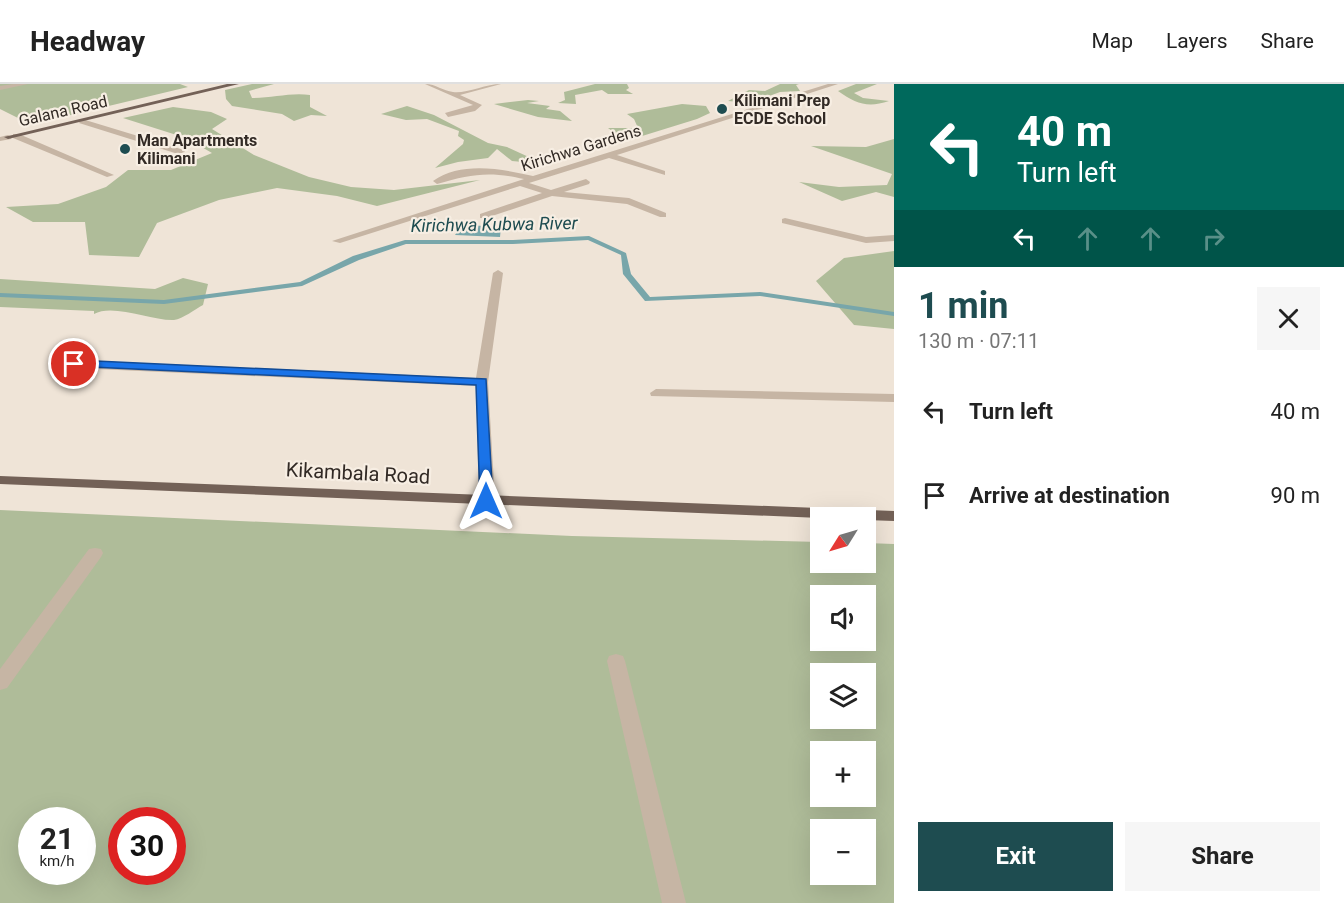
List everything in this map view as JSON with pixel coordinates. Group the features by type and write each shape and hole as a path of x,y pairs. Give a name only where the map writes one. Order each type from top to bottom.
{"main road":[{"name":"Galana Road","path":"8,137 236,84"},
{"path":"0,128 8,137"},
{"name":"Kikambala Road","path":"0,480 270,489 486,501 894,516"}],"street":[{"path":"0,88 25,84"},
{"path":"428,84 478,105 472,109 448,115"},
{"path":"455,94 498,84"},
{"name":"Kirichwa Gardens","path":"337,241 835,84"},
{"path":"82,121 181,152"},
{"path":"8,137 110,175"},
{"path":"608,155 662,173"},
{"path":"437,181 460,173 484,169 533,179"},
{"path":"483,216 586,182"},
{"path":"519,183 551,194 629,201 663,215"},
{"path":"786,221 866,240 894,238"},
{"path":"486,501 482,382 498,273"},
{"path":"74,364 482,382"},
{"path":"656,393 894,398"},
{"path":"0,683 95,553"},
{"path":"616,661 674,903"}],"green space":[{"path":"0,84 180,84 188,87 71,115 24,121 0,109"},
{"path":"252,84 274,84 249,91 252,98 310,95 310,107 327,116 311,115 294,121 282,114 232,106 226,99 225,90"},
{"path":"595,84 627,84 629,88 626,90 633,94 608,94 602,90 575,95 576,104 558,103 565,100 564,92"},
{"path":"780,84 799,84 796,85 800,91 780,92 751,103 728,101 749,90 765,91"},
{"path":"856,84 877,84 854,93 863,98 889,101 862,104 838,91"},
{"path":"539,101 527,103 550,106 546,109 560,111 572,121 538,117 494,104"},
{"path":"682,104 706,106 710,113 626,141 608,128 638,128 634,119 627,114"},
{"path":"407,106 434,115 488,143 507,147 544,164 512,161 497,149 488,158 435,168 463,144 464,140 458,136 459,131 427,119 406,120 381,114"},
{"path":"173,107 211,112 227,119 212,129 254,155 309,177 351,187 394,190 480,180 377,206 337,196 277,188 219,200 157,223 139,257 89,255 85,222 33,222 6,207 58,204 106,187 128,170 171,170 212,153 186,138 123,118"},
{"path":"894,139 894,197 876,192 842,201 799,182 839,187 887,185 892,174 811,146 866,147"},
{"path":"894,251 894,329 854,325 816,281 844,258"},
{"path":"183,278 208,284 203,305 174,320 111,310 94,314 94,311 0,307 0,279 155,289"},
{"path":"0,510 572,536 810,542 810,573 876,573 876,543 894,544 894,903 0,903"}],"water":[{"path":"467,225 501,227 500,237 455,235 461,227"}],"waterway":[{"name":"Kirichwa Kubwa River","path":"0,295 164,302 302,284 356,258 405,242 513,242 589,238 624,254 627,274 648,299 760,294 894,314"}],"place":[{"name":"Kilimani Prep ECDE School","path":"722,109"},
{"name":"Man Apartments Kilimani","path":"125,149"}],"route":[{"path":"74,364 482,382 486,447 486,501"}]}
